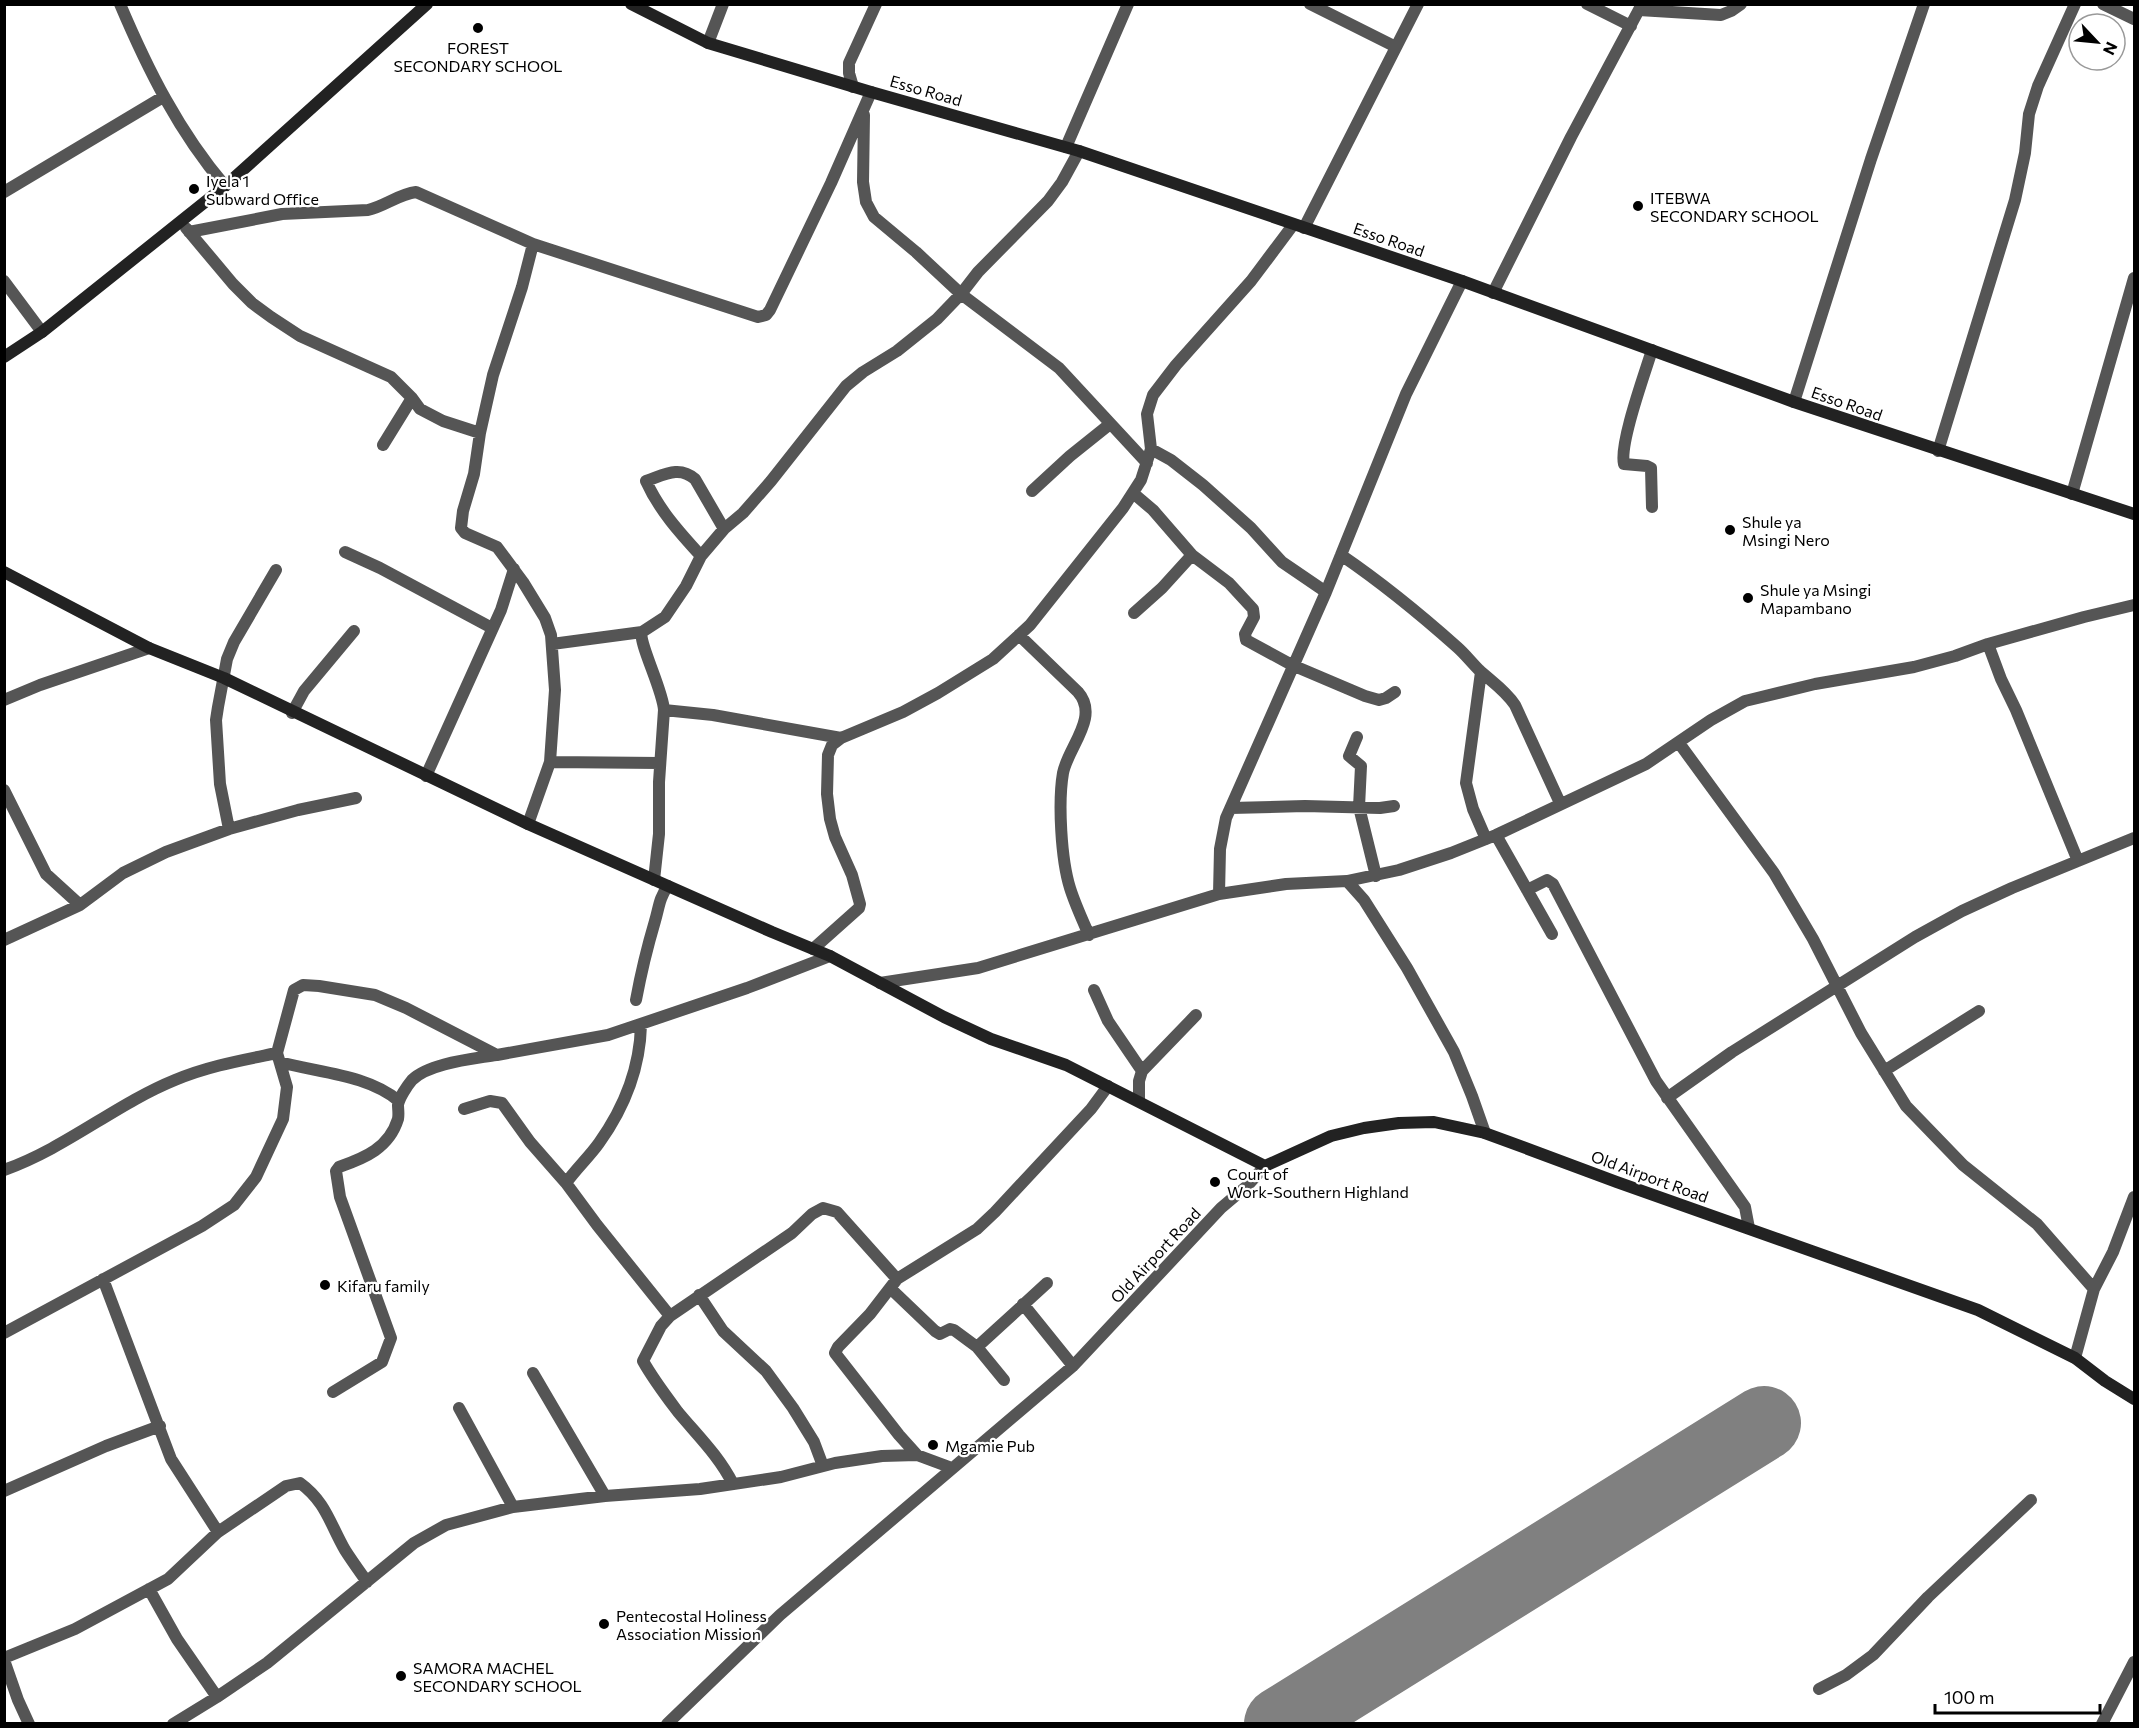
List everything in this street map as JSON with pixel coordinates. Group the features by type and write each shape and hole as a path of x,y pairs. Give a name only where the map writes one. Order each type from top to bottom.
{"street":[{"path":"120,4 136,43 163,97 203,160 225,186"},
{"path":"4,357 42,332 225,186 427,4"},
{"name":"Esso Road","path":"631,4 708,43 1079,151 1462,281 1794,402 2134,514"},
{"path":"708,43 723,4"},
{"path":"854,87 849,73 849,63 876,4"},
{"path":"1066,147 1128,4"},
{"path":"1310,4 1396,47"},
{"path":"813,950 859,908 860,904 852,875 835,837 830,819 828,755 832,745 842,738 903,712 993,658 1049,604 1141,480 1151,449 1147,414 1153,395 1176,365 1298,227 1418,4"},
{"path":"1587,4 1631,26"},
{"path":"1493,293 1571,137 1641,7 1721,15 1741,4"},
{"path":"1794,402 1871,159 1924,4"},
{"path":"1938,451 2015,200 2025,153 2029,114 2038,86 2075,4"},
{"path":"2103,4 2134,20"},
{"path":"189,232 282,214 368,210 381,207 408,193 416,192 533,244 758,317 766,315 770,310 871,92"},
{"path":"4,192 163,97"},
{"path":"865,107 863,182 867,202 874,217 961,294 1059,368 1147,463"},
{"path":"552,644 642,632 665,617 686,586 701,556 724,529 743,513 771,482 846,386 937,319 978,272 1048,201 1062,182 1079,151"},
{"path":"180,220 238,289 271,317 300,336 390,377 420,409 429,414 480,433"},
{"path":"528,824 550,762 555,690 549,625 514,569 497,547 465,533 461,528 493,375 533,244"},
{"path":"2072,494 2134,278"},
{"path":"4,281 42,332"},
{"path":"1219,894 1220,849 1226,818 1326,592 1407,394 1462,281"},
{"path":"1652,350 1628,430 1622,459 1624,464 1651,468 1652,507"},
{"path":"383,444 412,398"},
{"path":"1032,491 1110,424"},
{"path":"1151,449 1171,460 1203,485 1251,528 1282,562 1326,592"},
{"path":"701,556 669,519 652,495 646,481 677,471 689,473 695,479 724,529"},
{"path":"1133,493 1153,510 1192,555 1221,577 1253,609 1254,617 1245,634 1246,640 1292,665 1372,698 1379,700 1395,692"},
{"path":"345,552 380,568 492,628"},
{"path":"1134,613 1162,588 1192,555"},
{"path":"1341,555 1424,618 1481,672 1505,691 1515,705 1560,803"},
{"path":"426,776 501,610 514,569"},
{"path":"229,829 220,784 216,720 226,659 276,570"},
{"path":"4,572 150,648 224,678 528,824 830,956 991,1039 1066,1065 1264,1166"},
{"path":"880,983 978,968 1219,894 1286,884 1347,881 1376,876 1451,853 1535,818 1560,803 1646,764 1745,701 1815,684 1914,667 2084,616 2134,605"},
{"path":"292,712 304,691 354,631"},
{"path":"642,632 641,640 657,679 664,710 660,763 659,834 654,880"},
{"path":"1019,635 1078,692 1085,706 1086,715 1064,769 1061,792 1062,838 1066,873 1089,935"},
{"path":"1988,644 2078,861"},
{"path":"4,700 40,685 150,648"},
{"path":"1481,672 1466,783 1473,809 1527,890 1552,934"},
{"path":"664,710 713,715 842,738"},
{"path":"1357,737 1349,756 1361,766 1359,807 1376,876"},
{"path":"1679,743 1774,873 1814,939 1861,1033 1905,1106 1944,1148 2037,1224 2094,1289"},
{"path":"550,762 660,763"},
{"path":"4,790 46,874 80,905"},
{"path":"4,940 80,905 107,884 180,846 229,829 298,810 356,798"},
{"path":"1230,808 1380,808 1394,806"},
{"path":"1667,1098 1709,1067 1915,937 1962,911 2134,838"},
{"path":"1527,890 1547,880 1553,884 1656,1081 1719,1167 1745,1207 1749,1228"},
{"path":"1347,881 1364,900 1395,948 1454,1052 1485,1133"},
{"path":"636,1000 642,961 659,901 668,886"},
{"path":"333,1392 382,1362 391,1338 340,1197 336,1171 339,1167 368,1157 382,1146 398,1118 399,1101 412,1080 449,1063 608,1035 747,988 830,956"},
{"path":"4,1333 202,1226 234,1205 256,1177 283,1119 287,1087 278,1057 294,990 303,985 375,995 406,1008 497,1055"},
{"path":"1094,990 1108,1021 1142,1071"},
{"path":"1884,1071 1979,1011"},
{"path":"1139,1101 1139,1081 1142,1071 1196,1015"},
{"path":"566,1183 599,1143 624,1100 635,1072 640,1048 641,1025"},
{"path":"4,1170 69,1139 143,1095 174,1080 213,1067 278,1057 385,1090 399,1101"},
{"path":"917,1455 835,1353 838,1347 870,1314 893,1283 977,1228 995,1212 1091,1109 1108,1086"},
{"path":"464,1109 496,1100 502,1103 530,1142 566,1183 670,1316"},
{"name":"Old Airport Road","path":"667,1724 780,1615 1073,1366 1221,1208 1247,1186 1264,1166 1331,1136 1375,1126 1434,1122 1485,1133 1978,1310 2075,1358 2134,1399"},
{"path":"2075,1358 2094,1289 2113,1252 2134,1197"},
{"path":"733,1484 725,1468 706,1442 679,1413 643,1361 661,1326 670,1316 792,1233 812,1214 823,1208 837,1212 893,1283 935,1331 940,1334 950,1329 954,1330 977,1347 1004,1380"},
{"path":"102,1279 171,1459 218,1532"},
{"path":"977,1347 1047,1283"},
{"path":"699,1295 723,1331 766,1371 793,1408 814,1442 823,1466"},
{"path":"1023,1304 1073,1366"},
{"path":"533,1372 605,1496"},
{"path":"459,1408 513,1507"},
{"path":"4,1491 105,1446 160,1426"},
{"path":"173,1724 267,1662 414,1544 446,1525 513,1507 605,1496 700,1489 782,1477 823,1466 882,1456 917,1455 952,1468"},
{"path":"29,1724 4,1659 75,1629 168,1579 218,1532 286,1486 300,1483 312,1492 327,1512 345,1550 367,1582"},
{"path":"1819,1689 1846,1675 1873,1655 1928,1597 2031,1500"},
{"path":"149,1589 177,1639 217,1697"},
{"path":"2103,1724 2134,1662"}],"runway":[{"path":"1281,1724 1764,1423"}],"place":[{"name":"FOREST SECONDARY SCHOOL","path":"478,28"},
{"name":"Iyela 1 Subward Office","path":"194,189"},
{"name":"ITEBWA SECONDARY SCHOOL","path":"1638,206"},
{"name":"Shule ya Msingi Nero","path":"1730,530"},
{"name":"Shule ya Msingi Mapambano","path":"1748,598"},
{"name":"Court of Work-Southern Highland","path":"1215,1182"},
{"name":"Kifaru family","path":"325,1285"},
{"name":"Mgamie Pub","path":"933,1445"},
{"name":"Pentecostal Holiness Association Mission","path":"604,1624"},
{"name":"SAMORA MACHEL SECONDARY SCHOOL","path":"401,1676"}]}
